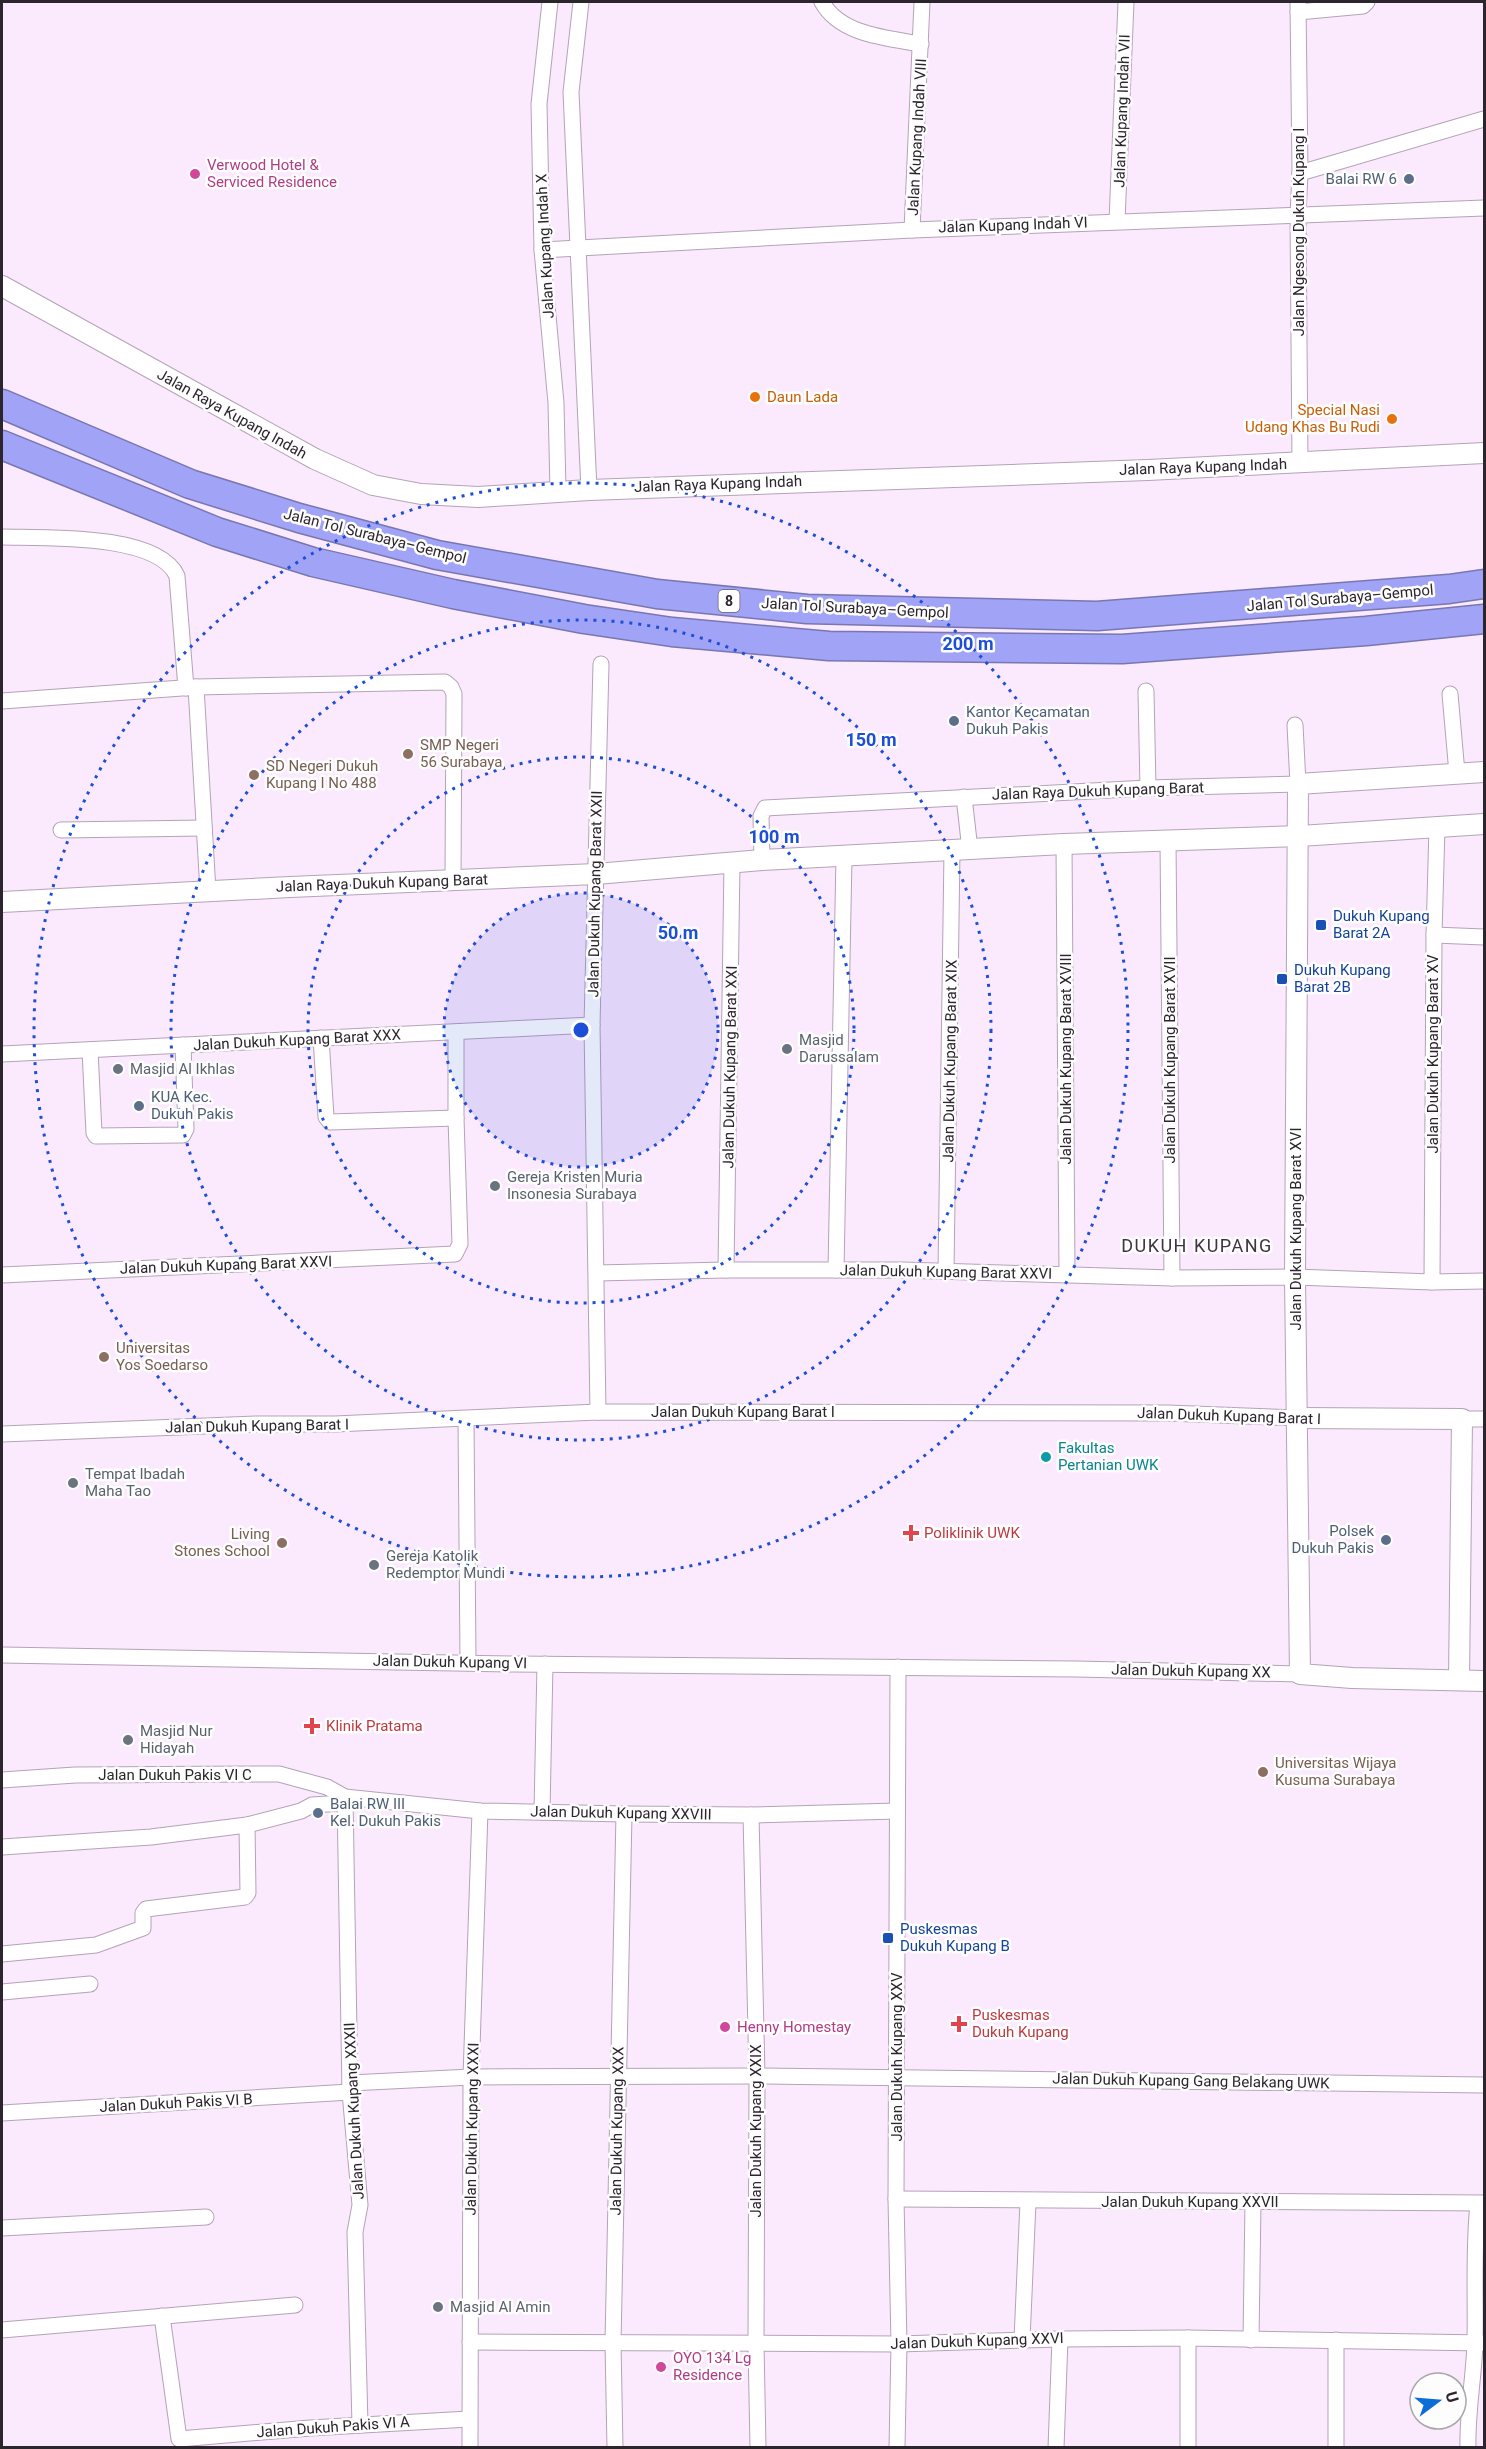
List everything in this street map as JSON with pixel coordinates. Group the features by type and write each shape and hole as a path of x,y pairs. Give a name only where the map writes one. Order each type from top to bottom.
{"highway":[{"name":"Jalan Tol Surabaya–Gempol","path":"2,404 189,484 299,518 437,555 657,594 807,609 1097,616 1449,589 1485,584"},
{"path":"2,445 217,532 313,562 464,596 584,619 672,632 829,646 1122,649 1366,631 1485,619"}],"street":[{"name":"Jalan Kupang Indah X","path":"550,2 539,104 542,250 556,403 558,491"},
{"name":"Jalan Kupang Indah X","path":"581,2 571,92 576,247 589,489"},
{"name":"Jalan Kupang Indah VIII","path":"822,2 826,9 847,27 886,38 921,44"},
{"name":"Jalan Kupang Indah VIII","path":"912,230 922,2"},
{"name":"Jalan Kupang Indah VII","path":"1117,221 1126,2"},
{"path":"1298,7 1363,6 1366,2"},
{"name":"Jalan Ngesong Dukuh Kupang I","path":"1298,7 1300,463"},
{"path":"1300,173 1485,119"},
{"name":"Jalan Kupang Indah VI","path":"542,250 912,230 1485,208"},
{"name":"Jalan Raya Kupang Indah","path":"2,286 315,459 373,485 421,494 478,496 589,489 1300,463 1485,453"},
{"path":"2,537 66,538 138,547 162,557 173,567 177,576 191,688 208,891"},
{"name":"Jalan Dukuh Kupang Barat XXII","path":"598,1412 592,1025 601,664"},
{"path":"2,701 191,688 445,682 454,694 453,881"},
{"path":"1146,691 1148,788"},
{"path":"1450,694 1456,773"},
{"path":"1295,725 1298,784"},
{"name":"Jalan Raya Dukuh Kupang Barat","path":"762,860 761,816 765,808 1148,788 1298,784 1485,771"},
{"name":"Jalan Dukuh Kupang Barat XVI","path":"1298,784 1295,1277 1300,1674"},
{"name":"Jalan Dukuh Kupang Barat XIX","path":"946,1271 964,797"},
{"name":"Jalan Raya Dukuh Kupang Barat","path":"2,903 596,873 762,860 1064,844 1299,836 1485,824"},
{"name":"Jalan Dukuh Kupang Barat XV","path":"1432,1282 1434,934 1437,827"},
{"path":"61,830 204,828"},
{"name":"Jalan Dukuh Kupang Barat XVII","path":"1168,841 1172,1278"},
{"name":"Jalan Dukuh Kupang Barat XVIII","path":"1064,844 1067,1274"},
{"path":"836,1270 844,857"},
{"name":"Jalan Dukuh Kupang Barat XXI","path":"726,1270 732,863"},
{"path":"1434,934 1485,937"},
{"name":"Jalan Dukuh Kupang Barat XXX","path":"2,1054 592,1025"},
{"path":"321,1038 326,1118 330,1122 456,1118 456,1032"},
{"path":"90,1050 96,1136 183,1135 186,1129 183,1045"},
{"name":"Jalan Dukuh Kupang Barat XXVI","path":"3,1275 450,1256 458,1250 460,1245 456,1118"},
{"name":"Jalan Dukuh Kupang Barat XXVI","path":"597,1273 836,1270 1172,1278 1295,1277 1432,1282 1485,1281"},
{"name":"Jalan Dukuh Kupang Barat I","path":"6,1434 466,1419 598,1412 1158,1413 1297,1418 1485,1419"},
{"path":"466,1419 468,1662"},
{"path":"1459,1680 1462,1419"},
{"name":"Jalan Dukuh Kupang VI","path":"2,1655 898,1667"},
{"path":"542,1812 545,1664"},
{"name":"Jalan Dukuh Kupang XX","path":"898,1667 1300,1674 1352,1678 1485,1681"},
{"name":"Jalan Dukuh Kupang XXV","path":"897,2448 899,2344 896,2199 898,1667"},
{"name":"Jalan Dukuh Pakis VI C","path":"2,1780 75,1775 279,1774 327,1787 345,1800"},
{"path":"2,1847 151,1837 247,1825 301,1811 312,1805 345,1800"},
{"name":"Jalan Dukuh Kupang XXVIII","path":"345,1800 480,1811 624,1814 751,1815 897,1811"},
{"name":"Jalan Dukuh Kupang XXXII","path":"345,1800 350,2088 360,2205 355,2232 360,2425"},
{"name":"Jalan Dukuh Kupang XXXI","path":"470,2448 471,2077 480,1811"},
{"name":"Jalan Dukuh Kupang XXX","path":"615,2448 613,2343 624,1814"},
{"name":"Jalan Dukuh Kupang XXIX","path":"751,1815 757,2076 758,2448"},
{"path":"2,1954 96,1945 143,1928 143,1913 146,1910 245,1897 248,1893 247,1825"},
{"path":"2,1992 90,1984"},
{"name":"Jalan Dukuh Kupang Gang Belakang UWK","path":"618,2078 757,2076 1485,2085"},
{"name":"Jalan Dukuh Pakis VI B","path":"2,2113 471,2077 618,2078"},
{"name":"Jalan Dukuh Kupang XXVII","path":"896,2199 1028,2202 1481,2204"},
{"path":"1022,2340 1028,2202"},
{"path":"1251,2340 1253,2202"},
{"path":"1468,2448 1468,2427 1480,2343 1474,2234 1481,2204"},
{"path":"2,2228 206,2217"},
{"path":"2,2330 295,2305"},
{"name":"Jalan Dukuh Pakis VI A","path":"162,2316 179,2439 469,2419"},
{"path":"1056,2448 1060,2338"},
{"name":"Jalan Dukuh Kupang XXVI","path":"470,2342 899,2344 1060,2338 1188,2338 1480,2343"},
{"path":"1188,2338 1188,2448"},
{"path":"1336,2340 1336,2448"}],"place":[{"name":"Verwood Hotel & Serviced Residence","path":"195,174"},
{"name":"Balai RW 6","path":"1409,179"},
{"name":"Daun Lada","path":"755,397"},
{"name":"Special Nasi Udang Khas Bu Rudi","path":"1392,419"},
{"name":"Kantor Kecamatan Dukuh Pakis","path":"954,721"},
{"name":"SMP Negeri 56 Surabaya","path":"408,754"},
{"name":"SD Negeri Dukuh Kupang I No 488","path":"254,775"},
{"name":"Dukuh Kupang Barat 2A","path":"1321,925"},
{"name":"Dukuh Kupang Barat 2B","path":"1282,979"},
{"name":"Masjid Darussalam","path":"787,1049"},
{"name":"Masjid Al Ikhlas","path":"118,1069"},
{"name":"KUA Kec. Dukuh Pakis","path":"139,1106"},
{"name":"Gereja Kristen Muria Insonesia Surabaya","path":"495,1186"},
{"name":"Universitas Yos Soedarso","path":"104,1357"},
{"name":"Fakultas Pertanian UWK","path":"1046,1457"},
{"name":"Tempat Ibadah Maha Tao","path":"73,1483"},
{"name":"Poliklinik UWK","path":"911,1533"},
{"name":"Polsek Dukuh Pakis","path":"1386,1540"},
{"name":"Living Stones School","path":"282,1543"},
{"name":"Gereja Katolik Redemptor Mundi","path":"374,1565"},
{"name":"Klinik Pratama","path":"312,1726"},
{"name":"Masjid Nur Hidayah","path":"128,1740"},
{"name":"Universitas Wijaya Kusuma Surabaya","path":"1263,1772"},
{"name":"Balai RW III Kel. Dukuh Pakis","path":"318,1813"},
{"name":"Puskesmas Dukuh Kupang B","path":"888,1938"},
{"name":"Puskesmas Dukuh Kupang","path":"959,2024"},
{"name":"Henny Homestay","path":"725,2027"},
{"name":"Masjid Al Amin","path":"438,2307"},
{"name":"OYO 134 Lg Residence","path":"661,2367"}],"district":[{"name":"DUKUH KUPANG","path":"1197,1245"}]}
